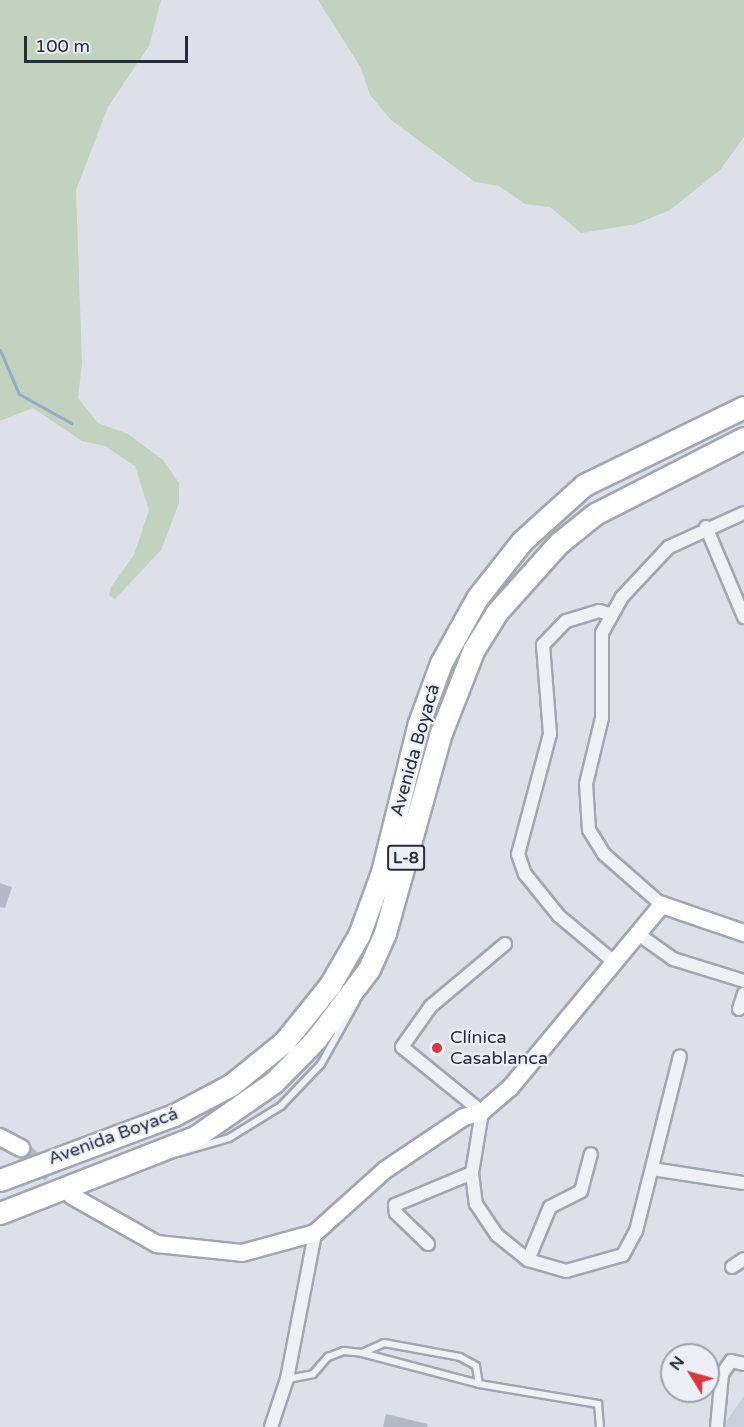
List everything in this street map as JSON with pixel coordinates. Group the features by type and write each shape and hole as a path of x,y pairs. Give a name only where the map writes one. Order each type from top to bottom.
{"highway":[{"name":"Avenida Boyacá","path":"0,1180 174,1115 231,1085 284,1042 311,1012 359,935 441,663 495,574 522,541 584,485 744,407"},
{"name":"Avenida Boyacá","path":"0,1213 195,1137 274,1082 316,1040 369,969 386,933 441,733 474,648 497,612 559,543 595,514 744,438"}],"main road":[{"path":"72,1196 157,1244 242,1253 315,1233 385,1170 464,1117 483,1112 541,1054 662,905 744,933"},
{"path":"0,1137 21,1148"}],"street":[{"path":"662,905 604,854 589,830 586,784 602,718 600,646 609,614 669,547 706,527 744,513"},
{"path":"706,527 744,617"},
{"path":"609,614 599,611 566,621 543,645 550,734 518,854 525,874 559,916 614,962"},
{"path":"638,934 673,959 744,981"},
{"path":"505,944 431,1006 402,1047 483,1112 472,1173 482,1217 528,1260 566,1271 622,1255 636,1231 680,1056"},
{"path":"739,1009 744,994"},
{"path":"528,1260 550,1207 581,1191 591,1154"},
{"path":"652,1169 744,1183"},
{"path":"428,1244 396,1213 398,1200 472,1173"},
{"path":"271,1427 287,1379 315,1233"},
{"path":"732,1267 744,1259"},
{"path":"717,1427 722,1374 731,1361 744,1364"}],"lane":[{"path":"362,1353 384,1343 460,1357 476,1366 479,1384"},
{"path":"287,1379 313,1374 328,1357 344,1351 362,1353 479,1384 598,1404 600,1427"}],"shaded area":[{"path":"744,1396 744,1427 726,1427 727,1420"}],"green space":[{"path":"0,0 161,0 149,46 108,107 76,190 82,363 78,398 98,423 128,434 163,460 179,483 179,503 161,550 115,599 109,595 111,587 134,555 149,510 135,466 105,446 82,441 33,408 0,421"},
{"path":"318,0 744,0 744,137 720,170 670,210 636,224 581,233 550,207 525,204 499,186 475,182 391,120 370,95 361,68"}],"building":[{"path":"0,883 12,887 5,908 0,907"},
{"path":"386,1414 428,1424 427,1427 383,1427"}],"waterway":[{"path":"0,350 19,394 71,423"}],"tunnel":[{"path":"21,1148 72,1195"}],"place":[{"name":"Clínica Casablanca","path":"437,1048"}]}
